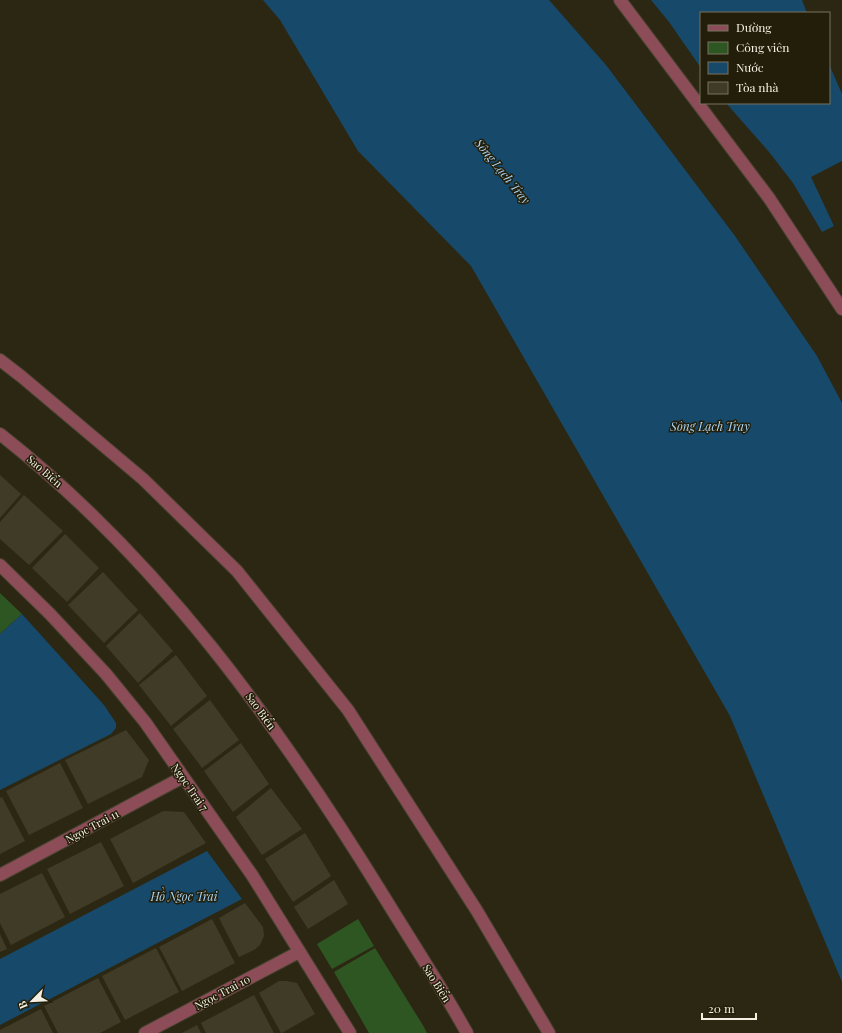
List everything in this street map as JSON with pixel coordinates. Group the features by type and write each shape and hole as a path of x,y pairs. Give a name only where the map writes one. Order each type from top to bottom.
{"lane":[{"path":"620,0 769,198 842,309"},
{"path":"0,360 22,376 143,479 237,571 348,710 477,911 549,1033"},
{"name":"Sao Biển","path":"0,434 26,454 78,501 170,596 208,640 284,744 348,838 467,1033"},
{"name":"Ngọc Trai 7","path":"0,565 50,614 106,674 145,722 252,875 298,952 350,1033"},
{"name":"Ngọc Trai 11","path":"0,875 183,777"},
{"name":"Ngọc Trai 10","path":"145,1033 298,952"}],"green space":[{"path":"0,593 22,614 0,634"},
{"path":"358,919 374,946 332,969 317,944"},
{"path":"375,948 427,1033 369,1033 334,972"}],"water":[{"name":"Sông Lạch Tray","path":"263,0 549,0 606,65 735,236 817,356 842,403 842,982 730,716 471,266 358,151 280,20"},
{"path":"651,0 802,0 807,12 700,12 700,67 669,22"},
{"path":"830,66 842,94 842,161 811,177 834,226 822,232 793,183 769,152 727,104 830,104"},
{"path":"22,614 104,705 116,723 116,728 111,734 0,790 0,634"},
{"name":"Hồ Ngọc Trai","path":"207,851 242,899 0,1025 0,959"}],"building":[{"path":"0,475 21,494 0,518"},
{"path":"24,495 63,531 29,565 0,539 0,522"},
{"path":"65,534 99,568 67,602 32,568"},
{"path":"103,572 138,610 104,643 68,605"},
{"path":"140,613 173,651 138,683 106,646"},
{"path":"176,655 207,696 171,726 139,685"},
{"path":"210,700 239,740 202,768 173,729"},
{"path":"126,730 149,760 142,777 88,804 65,760"},
{"path":"241,743 269,784 233,812 204,771"},
{"path":"60,763 83,808 29,835 6,791"},
{"path":"271,788 302,829 262,855 236,817"},
{"path":"2,797 25,841 0,854 0,798"},
{"path":"163,811 184,812 206,843 133,883 110,839"},
{"path":"305,833 331,876 293,902 265,859"},
{"path":"101,842 124,886 70,914 47,869"},
{"path":"42,873 65,917 11,945 0,923 0,894"},
{"path":"334,880 348,904 308,929 294,907"},
{"path":"245,903 263,927 264,936 260,945 254,950 239,957 219,918"},
{"path":"212,919 235,963 182,991 159,947"},
{"path":"0,934 7,949 0,952"},
{"path":"156,948 179,992 125,1020 102,976"},
{"path":"98,978 121,1022 100,1033 58,1033 44,1006"},
{"path":"279,981 297,983 315,1014 282,1033 259,993"},
{"path":"254,995 274,1033 206,1033 201,1023"},
{"path":"41,1009 53,1033 0,1033 0,1030"},
{"path":"197,1025 201,1033 182,1033"}]}
